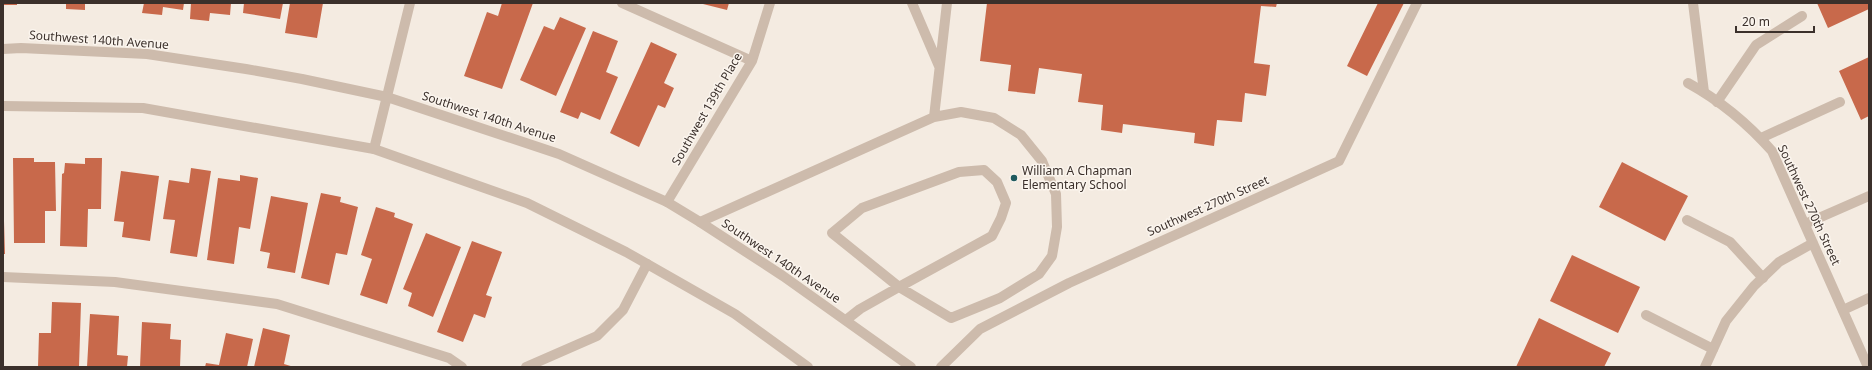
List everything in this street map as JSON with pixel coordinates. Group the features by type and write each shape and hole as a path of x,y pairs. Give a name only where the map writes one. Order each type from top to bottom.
{"street":[{"path":"374,149 410,3"},
{"path":"622,3 752,61"},
{"name":"Southwest 139th Place","path":"667,202 752,61 770,3"},
{"path":"912,3 940,68"},
{"path":"934,117 947,3"},
{"name":"Southwest 270th Street","path":"941,367 980,329 1069,283 1339,161 1417,3"},
{"path":"1693,3 1704,92"},
{"path":"1717,102 1756,45 1802,16"},
{"name":"Southwest 140th Avenue","path":"3,49 22,48 147,54 246,69 387,97 558,154 667,202 783,276 911,367"},
{"name":"Southwest 270th Street","path":"1688,83 1704,92 1717,102 1761,138 1772,151 1868,367"},
{"path":"1761,138 1840,102"},
{"path":"3,106 143,108 374,149 527,203 647,264 735,314 808,367"},
{"path":"700,222 934,117 961,112 994,118 1021,135 1042,161 1056,194 1057,227 1052,256 1039,274 1000,298 951,318 900,287 832,233 862,208 958,172 984,170 997,182 1006,203 1002,218 992,236 900,287 860,309 846,320"},
{"path":"1805,224 1869,196"},
{"path":"1687,220 1730,242 1763,278"},
{"path":"1704,367 1726,322 1754,286 1779,262 1813,243"},
{"path":"526,367 597,336 623,310 647,264"},
{"path":"3,277 115,282 277,304 449,358 462,367"},
{"path":"1843,310 1869,298"},
{"path":"1646,314 1713,349"}],"building":[{"path":"3,3 17,3 17,5 3,5"},
{"path":"66,3 85,3 85,10 66,9"},
{"path":"144,3 184,3 183,10 163,7 162,15 142,13"},
{"path":"191,3 231,3 230,15 210,13 209,21 190,19"},
{"path":"244,3 283,3 280,19 243,13"},
{"path":"290,3 323,3 317,38 285,33"},
{"path":"502,3 533,3 502,89 464,76 487,12 498,16"},
{"path":"699,3 729,3 727,10"},
{"path":"987,3 1277,3 1276,7 1261,6 1254,63 1270,65 1266,96 1245,93 1242,122 1217,120 1214,146 1194,143 1195,133 1123,124 1122,133 1101,130 1103,105 1078,102 1082,74 1039,68 1035,94 1008,91 1011,65 980,61"},
{"path":"1378,3 1404,3 1367,76 1347,66"},
{"path":"1817,3 1869,3 1869,9 1828,28"},
{"path":"560,17 586,28 556,96 520,80 544,26 554,30"},
{"path":"593,31 618,41 606,72 618,77 600,120 581,112 578,119 560,112"},
{"path":"651,42 677,54 664,83 674,88 665,108 658,105 639,147 610,133"},
{"path":"1869,57 1869,116 1861,120 1839,71"},
{"path":"13,158 34,158 34,162 55,162 56,211 45,211 45,243 14,243"},
{"path":"85,158 102,158 101,209 88,209 87,247 60,246 62,174 64,173 65,163 85,164"},
{"path":"1622,162 1688,196 1665,241 1599,207"},
{"path":"191,168 211,171 197,257 170,253 175,220 163,219 169,180 189,183"},
{"path":"121,171 159,176 150,241 122,237 124,222 114,221"},
{"path":"240,175 258,178 250,229 239,227 234,264 207,260 218,178 240,181"},
{"path":"321,193 341,197 340,202 358,207 347,255 336,253 329,285 301,278"},
{"path":"271,196 308,203 295,273 267,268 270,253 260,251"},
{"path":"376,207 395,213 394,217 413,224 387,304 360,295 372,259 361,255"},
{"path":"4,221 5,254 3,254"},
{"path":"426,233 461,247 433,317 408,306 412,293 403,289"},
{"path":"472,241 502,252 486,295 492,297 485,318 474,314 463,342 437,332"},
{"path":"1572,255 1640,287 1618,333 1550,301"},
{"path":"52,302 81,303 79,367 38,367 39,333 51,333"},
{"path":"90,314 119,316 117,355 128,356 127,367 87,367"},
{"path":"1539,318 1611,353 1604,367 1516,367"},
{"path":"142,322 171,324 170,339 181,340 180,367 140,367"},
{"path":"263,328 290,335 284,364 294,367 254,367"},
{"path":"226,333 253,339 247,367 205,367 206,363 219,365"}],"place":[{"name":"William A Chapman Elementary School","path":"1014,178"}]}
